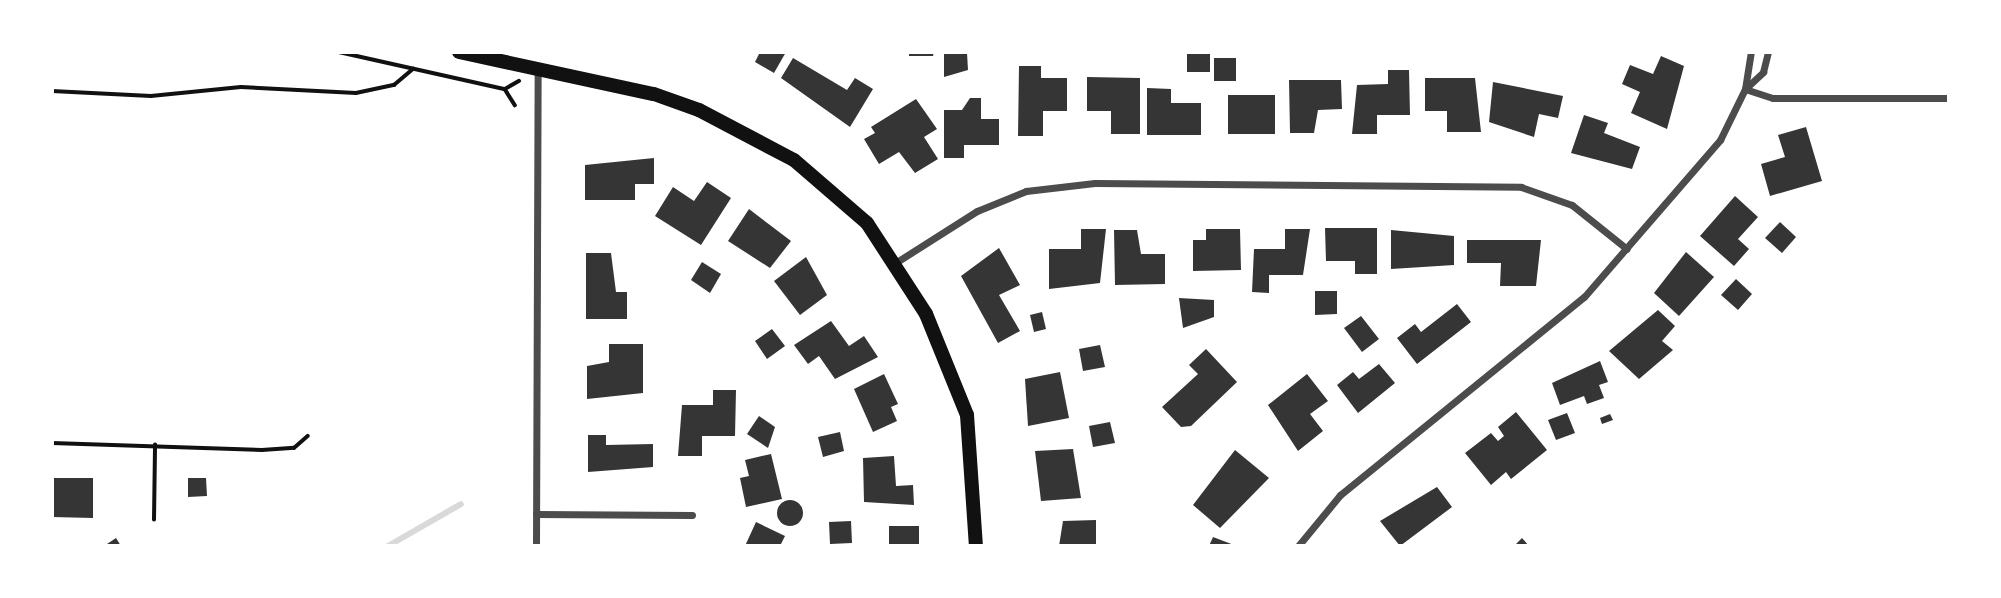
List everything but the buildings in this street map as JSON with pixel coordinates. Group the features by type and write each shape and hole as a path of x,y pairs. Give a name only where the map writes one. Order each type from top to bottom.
{"main road":[{"path":"459,52 538,71 654,93 746,131 831,190 867,223 895,263 948,359 967,415 976,545"}],"street":[{"path":"1745,89 1751,52"},
{"path":"1298,545 1340,495 1550,327 1627,249 1699,171 1745,89 1763,72 1768,52"},
{"path":"537,545 538,71"},
{"path":"1745,89 1773,99 1948,98"},
{"path":"895,263 977,211 1014,196 1095,183 1521,187 1572,205 1627,249"},
{"path":"536,514 692,515"}],"path":[{"path":"338,52 505,89 515,105"},
{"path":"52,91 151,96 241,87 356,93 394,85 413,69"},
{"path":"52,443 155,444 262,450 294,448 308,436"},
{"path":"154,520 155,444"}],"waterway":[{"path":"388,546 461,504"}]}
